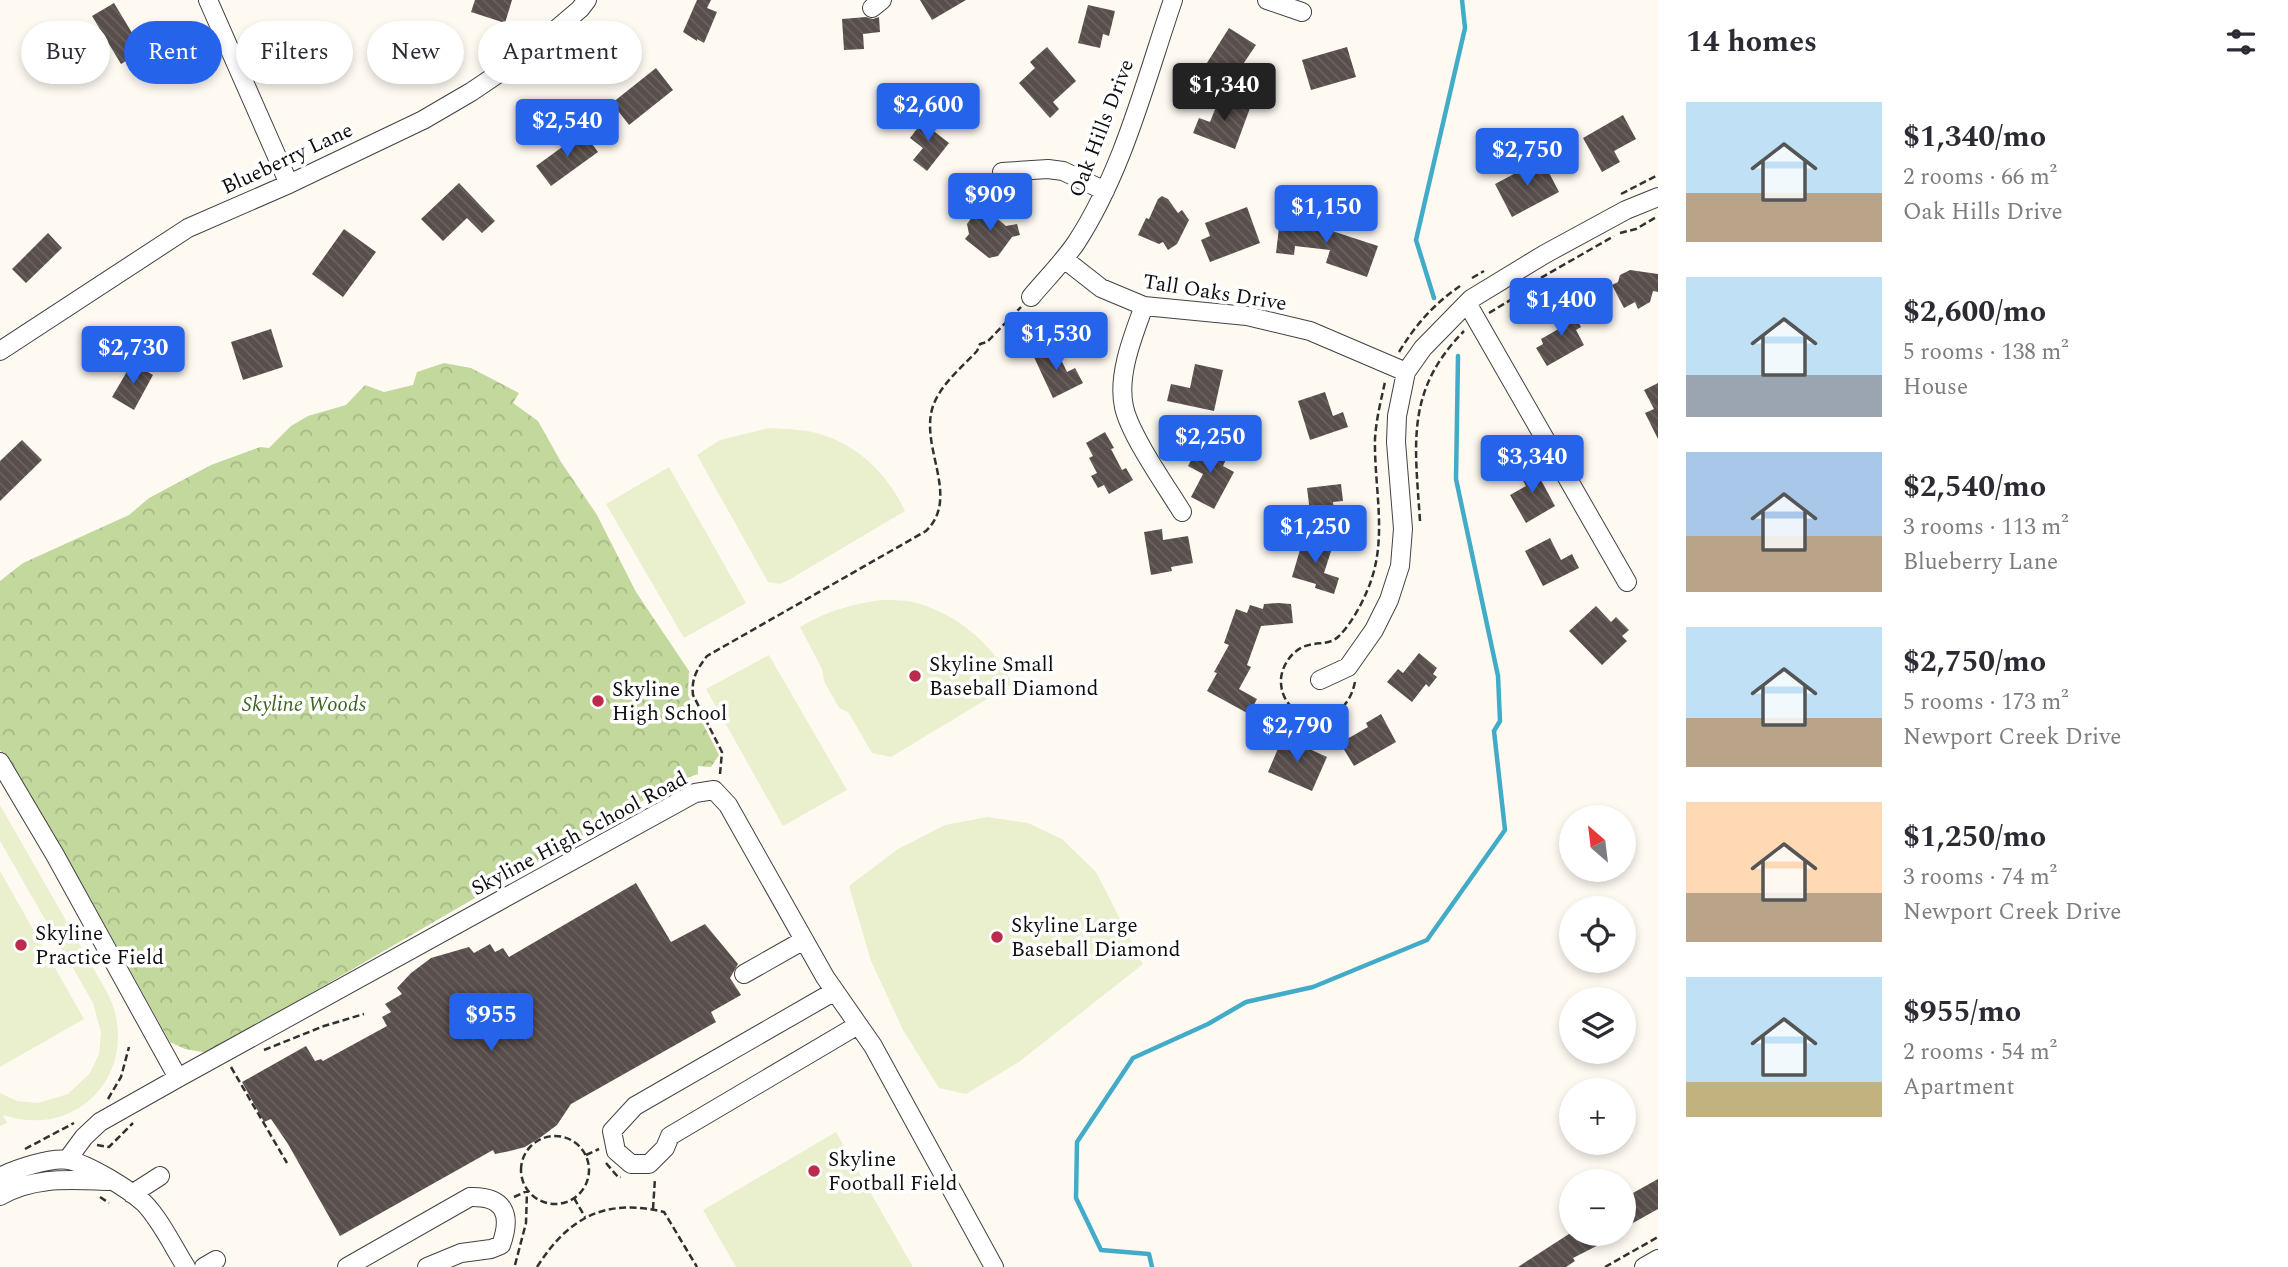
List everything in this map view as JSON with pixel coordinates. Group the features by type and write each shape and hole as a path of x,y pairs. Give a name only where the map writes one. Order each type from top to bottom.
{"street":[{"path":"208,0 289,184"},
{"name":"Blueberry Lane","path":"0,351 188,228 289,184 423,120 471,92 526,55 587,0"},
{"name":"Oak Hills Drive","path":"1031,297 1075,244 1105,191 1126,139 1173,0"},
{"path":"1267,0 1301,12"},
{"path":"1002,172 1048,169 1063,171 1105,191"},
{"path":"1320,680 1348,667 1374,630 1390,600 1400,566 1403,529 1396,442 1397,416 1406,372 1423,348 1467,303 1556,248 1626,210 1658,197"},
{"name":"Tall Oaks Drive","path":"1063,258 1101,288 1144,306 1247,316 1310,331 1406,372"},
{"path":"1467,303 1627,582"},
{"path":"1144,306 1123,382 1124,408 1140,442 1182,512"},
{"path":"0,762 55,855 178,1078"},
{"name":"Skyline High School Road","path":"67,1160 84,1137 100,1122 695,793 714,790 728,805 804,940 873,1046 994,1267"},
{"path":"744,974 804,940"},
{"path":"835,991 635,1106 612,1131 615,1151 631,1164 649,1164 665,1148 670,1136 858,1025"},
{"path":"0,1177 27,1167 67,1160 111,1181 146,1205 186,1267"},
{"path":"132,1194 160,1176"},
{"path":"0,1196 13,1188 52,1180 111,1181"},
{"path":"347,1267 470,1197 484,1196 499,1204 507,1218 507,1229 500,1245 491,1249 461,1253 427,1267"},
{"path":"1644,1267 1658,1259"}],"path":[{"path":"714,790 722,769 722,752 693,695 692,686 696,671 707,656 933,525 938,517 941,498 930,419 933,405 980,344 987,342 1014,315"},
{"path":"259,1053 324,1026 364,1014"},
{"path":"104,1103 121,1077 129,1047"},
{"path":"239,1062 231,1067 287,1163"},
{"path":"88,1140 99,1146 109,1147 131,1124 143,1117"},
{"path":"22,1150 77,1121"},
{"path":"558,1136 569,1139 586,1155 589,1177 584,1188 567,1203 545,1203 534,1199 527,1191 520,1169 522,1158 528,1148 537,1141 558,1136"},
{"path":"586,1155 600,1149"},
{"path":"513,1197 527,1191"},
{"path":"574,1198 585,1217"},
{"path":"537,1267 552,1244 585,1217 604,1209 639,1206 664,1212 697,1267"},
{"path":"1605,1267 1658,1237"}],"green space":[{"name":"Skyline Woods","path":"444,363 471,368 519,393 513,403 538,421 561,462 597,515 636,592 689,671 688,695 719,755 711,767 698,766 698,774 658,792 208,1053 185,1049 170,1042 90,898 0,750 0,581 23,563 129,515 149,498 211,465 260,447 269,448 291,426 308,416 346,405 365,385 384,392 413,385 417,372"},
{"path":"769,428 816,433 850,447 882,475 905,511 787,581 780,584 768,582 697,455 720,440"},
{"path":"669,467 746,603 684,638 606,504"},
{"name":"Skyline Small Baseball Diamond","path":"880,600 913,602 958,622 984,643 1012,684 891,757 872,753 848,712 839,708 800,627 838,609"},
{"path":"769,655 847,790 783,826 706,689"},
{"path":"0,805 108,994 117,1021 117,1047 111,1071 98,1092 80,1107 57,1117 31,1120 3,1115 7,1123 0,1126 0,1093 17,1101 38,1103 68,1094 90,1073 99,1054 101,1033 93,1003 0,841"},
{"name":"Skyline Large Baseball Diamond","path":"987,817 1028,823 1062,839 1096,872 1143,964 1019,1062 966,1094 939,1088 903,1030 871,961 849,886 898,849 945,825"},
{"name":"Skyline Practice Field","path":"0,871 84,1019 0,1067"},
{"name":"Skyline Football Field","path":"836,1132 913,1267 736,1267 703,1210"}],"building":[{"path":"475,0 512,0 506,21 471,12"},
{"path":"697,0 711,0 707,8 717,12 704,43 683,32"},
{"path":"920,0 966,0 932,20"},
{"path":"114,3 125,21 124,62 121,64 110,46 110,21 95,21 92,16"},
{"path":"1088,5 1115,11 1109,36 1103,34 1100,48 1078,43"},
{"path":"879,17 880,32 863,34 864,49 844,50 842,19"},
{"path":"1229,28 1256,45 1231,82 1205,66"},
{"path":"1047,47 1076,81 1053,102 1059,109 1050,118 1019,83 1035,68 1030,62"},
{"path":"1347,47 1356,77 1311,90 1302,60"},
{"path":"656,68 673,90 629,125 612,103 636,84 642,84 642,79"},
{"path":"1220,97 1250,108 1235,149 1193,133 1199,118 1210,122"},
{"path":"929,113 938,120 931,129 949,143 927,171 913,160 923,148 910,138"},
{"path":"1623,115 1636,139 1614,151 1620,162 1602,172 1583,138"},
{"path":"583,132 598,152 551,186 536,166"},
{"path":"1542,159 1559,192 1512,217 1495,184"},
{"path":"459,183 495,221 482,233 467,218 443,241 421,219"},
{"path":"1162,196 1168,199 1178,213 1182,210 1189,220 1177,244 1168,250 1163,242 1159,244 1138,235"},
{"path":"981,205 1006,226 1017,224 1020,235 1012,237 998,256 989,258 965,239 969,234 967,224"},
{"path":"1247,207 1260,243 1210,262 1201,240 1210,236 1205,223"},
{"path":"1299,215 1312,217 1312,222 1321,223 1320,227 1378,246 1367,277 1326,263 1330,250 1295,246 1294,255 1276,253 1280,219 1298,221"},
{"path":"344,229 376,252 343,297 312,274"},
{"path":"48,233 62,248 26,283 12,269"},
{"path":"1630,270 1658,274 1658,292 1653,291 1650,302 1638,309 1635,302 1624,308 1612,285 1618,282 1620,275"},
{"path":"1569,305 1581,327 1576,330 1584,345 1547,366 1536,348 1543,344 1541,339 1562,327 1554,314"},
{"path":"271,329 283,367 243,380 231,342"},
{"path":"1054,345 1067,372 1075,368 1083,383 1053,398 1033,355"},
{"path":"132,363 153,375 134,410 112,397"},
{"path":"1195,364 1223,370 1214,411 1167,401 1171,384 1190,388"},
{"path":"1658,383 1658,439 1645,413 1654,409 1644,390"},
{"path":"1325,392 1333,416 1343,412 1348,427 1310,440 1298,401"},
{"path":"1105,432 1122,470 1126,468 1133,480 1109,494 1104,485 1098,488 1091,476 1097,473 1089,458 1093,456 1086,443"},
{"path":"22,440 42,460 0,501 0,461"},
{"path":"1200,443 1227,457 1223,466 1234,472 1214,509 1191,497 1203,474 1188,466"},
{"path":"1526,462 1531,471 1535,469 1555,506 1526,523 1510,495 1526,486 1516,468"},
{"path":"1341,484 1343,501 1333,502 1336,525 1312,528 1307,488"},
{"path":"1162,529 1163,540 1188,536 1193,563 1171,567 1172,571 1151,575 1144,532"},
{"path":"1304,536 1333,545 1324,573 1339,578 1334,594 1315,588 1316,584 1292,577"},
{"path":"1550,538 1561,560 1572,554 1579,568 1543,586 1525,551"},
{"path":"1264,604 1291,604 1293,623 1261,626 1247,665 1251,667 1239,689 1257,699 1249,714 1207,691 1229,645 1224,643 1236,609 1247,613 1250,605 1263,609"},
{"path":"1596,606 1611,622 1616,617 1629,630 1622,636 1627,641 1602,665 1569,631"},
{"path":"1419,653 1437,668 1433,674 1437,677 1429,687 1426,684 1412,702 1387,682 1398,669 1403,673"},
{"path":"1381,714 1396,742 1354,766 1340,743 1368,727 1366,723"},
{"path":"1283,737 1327,757 1312,791 1268,772"},
{"path":"636,883 671,942 705,924 738,964 730,978 741,995 711,1012 716,1022 571,1104 557,1125 525,1147 495,1154 493,1150 340,1236 288,1144 271,1119 264,1122 242,1082 306,1046 315,1061 323,1061 387,1026 382,1017 391,1012 385,1004 402,994 397,988 431,958 469,947 474,953 490,944 495,952 503,948 509,957"},
{"path":"1658,1179 1658,1209 1636,1221 1636,1191"},
{"path":"1559,1240 1559,1246 1596,1246 1573,1258 1575,1261 1566,1267 1518,1267"}],"waterway":[{"path":"1434,298 1416,240 1465,28 1462,0"},
{"path":"1152,1267 1149,1254 1101,1250 1076,1198 1077,1142 1133,1058 1208,1024 1246,1002 1313,987 1427,940 1505,830 1494,731 1500,721 1498,676 1456,479 1458,356"}],"place":[{"name":"Skyline Small Baseball Diamond","path":"915,676"},
{"name":"Skyline High School","path":"598,701"},
{"name":"Skyline Large Baseball Diamond","path":"997,937"},
{"name":"Skyline Practice Field","path":"21,945"},
{"name":"Skyline Football Field","path":"814,1171"}]}
